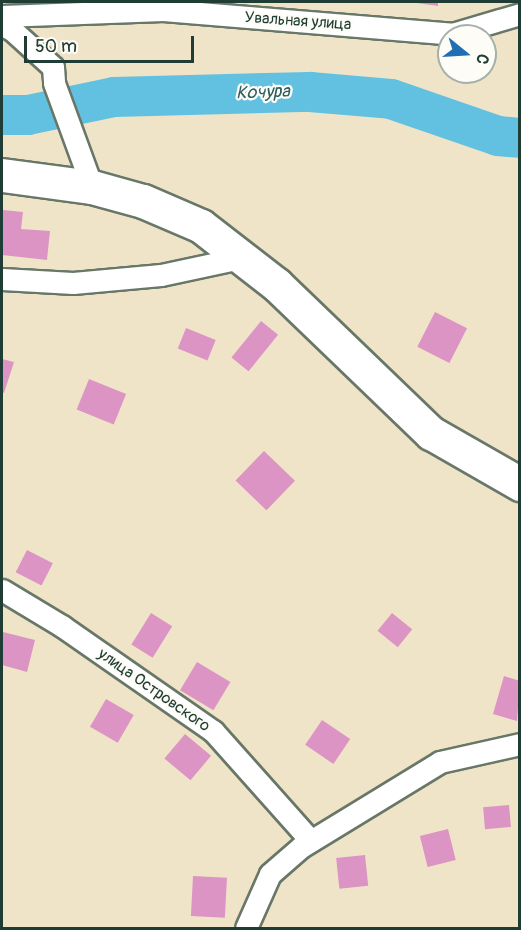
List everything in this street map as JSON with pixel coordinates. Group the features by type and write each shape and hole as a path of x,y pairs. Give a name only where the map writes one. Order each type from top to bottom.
{"main road":[{"path":"2,175 92,187 143,201 201,226 244,257 431,433 519,484"}],"street":[{"name":"Увальная улица","path":"2,16 163,10 452,34 519,14"},
{"path":"2,25 12,30 53,67 54,83 78,143 92,187"},
{"path":"2,279 73,283 161,275 244,257"},
{"name":"улица Островского","path":"2,590 62,626 213,731 311,841"},
{"path":"246,928 270,874 311,841 440,762 519,744"}],"building":[{"path":"410,2 438,2 438,6"},
{"path":"3,210 23,212 21,229 50,231 47,260 2,255"},
{"path":"435,312 467,328 449,363 417,347"},
{"path":"261,321 278,335 249,371 231,358"},
{"path":"186,328 216,340 207,360 178,348"},
{"path":"2,359 14,362 4,393 2,392"},
{"path":"89,379 126,394 114,425 77,410"},
{"path":"264,451 295,481 266,510 236,480"},
{"path":"27,550 53,563 41,585 16,572"},
{"path":"151,613 172,626 153,658 131,644"},
{"path":"392,613 412,629 398,647 378,631"},
{"path":"3,632 35,640 27,672 2,665"},
{"path":"197,662 230,682 213,710 180,690"},
{"path":"504,676 520,681 517,721 493,714"},
{"path":"106,699 134,715 118,743 90,727"},
{"path":"322,720 350,739 333,764 305,745"},
{"path":"185,734 211,756 190,780 164,759"},
{"path":"509,805 511,827 485,829 483,807"},
{"path":"448,829 456,860 428,867 420,836"},
{"path":"365,855 368,886 339,889 336,858"},
{"path":"193,876 227,878 225,918 191,916"}],"waterway":[{"name":"Кочура","path":"2,115 28,115 114,97 310,92 391,99 498,136 520,138"}]}
